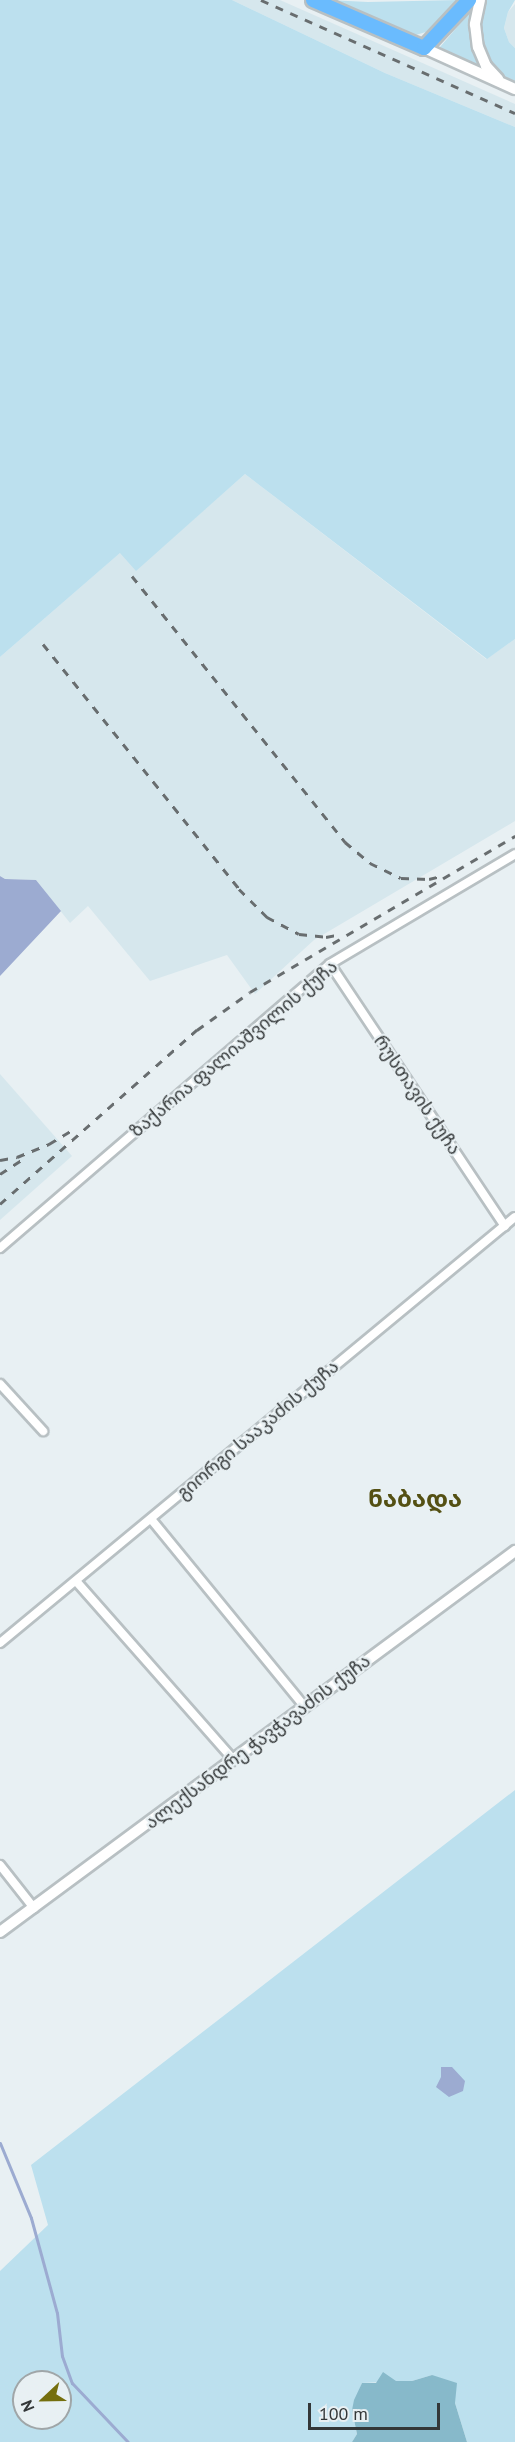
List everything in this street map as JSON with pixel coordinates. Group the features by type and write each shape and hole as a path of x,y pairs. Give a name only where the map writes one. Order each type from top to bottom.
{"highway":[{"path":"312,0 424,48 469,0"}],"street":[{"path":"480,0 475,24 478,47 486,66 503,84"},
{"path":"424,48 515,89"},
{"name":"ზაქარია ფალიაშვილის ქუჩა","path":"0,1248 330,964 515,854"},
{"name":"რუსთავის ქუჩა","path":"330,964 505,1226"},
{"name":"გიორგი სააკაძის ქუჩა","path":"0,1643 515,1217"},
{"path":"0,1384 43,1431"},
{"path":"151,1519 304,1707"},
{"name":"ალექსანდრე ჭავჭავაძის ქუჩა","path":"0,1932 515,1551"},
{"path":"76,1581 234,1760"},
{"path":"0,1865 34,1908"}],"shaded area":[{"path":"0,0 232,0 385,73 515,127 515,639 487,659 245,474 136,571 120,553 0,657"},
{"path":"232,0 280,0 515,104 515,127 385,73"},
{"path":"328,0 368,2 459,0 426,32 412,36"},
{"path":"480,0 515,0 508,12 504,28 509,42 515,48 515,89 486,66 477,9"},
{"path":"515,4 515,48 509,42 504,28 508,12"},
{"path":"471,11 470,42 478,65 442,51 440,47"},
{"path":"245,474 486,659 515,639 515,821 314,940 255,994 227,955 150,981 88,906 70,923 36,880 5,879 0,876 0,657 121,552 136,570"},
{"path":"0,876 5,879 36,880 61,911 0,976"},
{"path":"0,1074 72,1156 0,1220"},
{"path":"515,1790 515,2442 467,2442 455,2403 432,2375 412,2381 362,2383 352,2410 357,2434 352,2442 0,2442 0,2271 48,2225 31,2165"},
{"path":"441,2067 452,2067 465,2081 463,2091 449,2097 436,2087 441,2077"},
{"path":"383,2372 396,2381 412,2381 432,2375 457,2383 455,2403 467,2442 352,2442 357,2434 352,2410 354,2400 362,2383 376,2383"}],"waterway":[{"path":"0,2143 31,2218 57,2313 62,2356 72,2383 128,2442"}],"railway":[{"path":"261,0 515,113"},
{"path":"132,576 345,842 370,863 401,878 429,879 441,876"},
{"path":"43,644 239,889 267,917 299,934 326,937 341,934"},
{"path":"0,1204 197,1030 250,992 515,836"},
{"path":"0,1160 17,1157 49,1144 76,1128"},
{"path":"0,1174 23,1159"}],"district":[{"name":"ნაბადა","path":"415,1499"}]}
